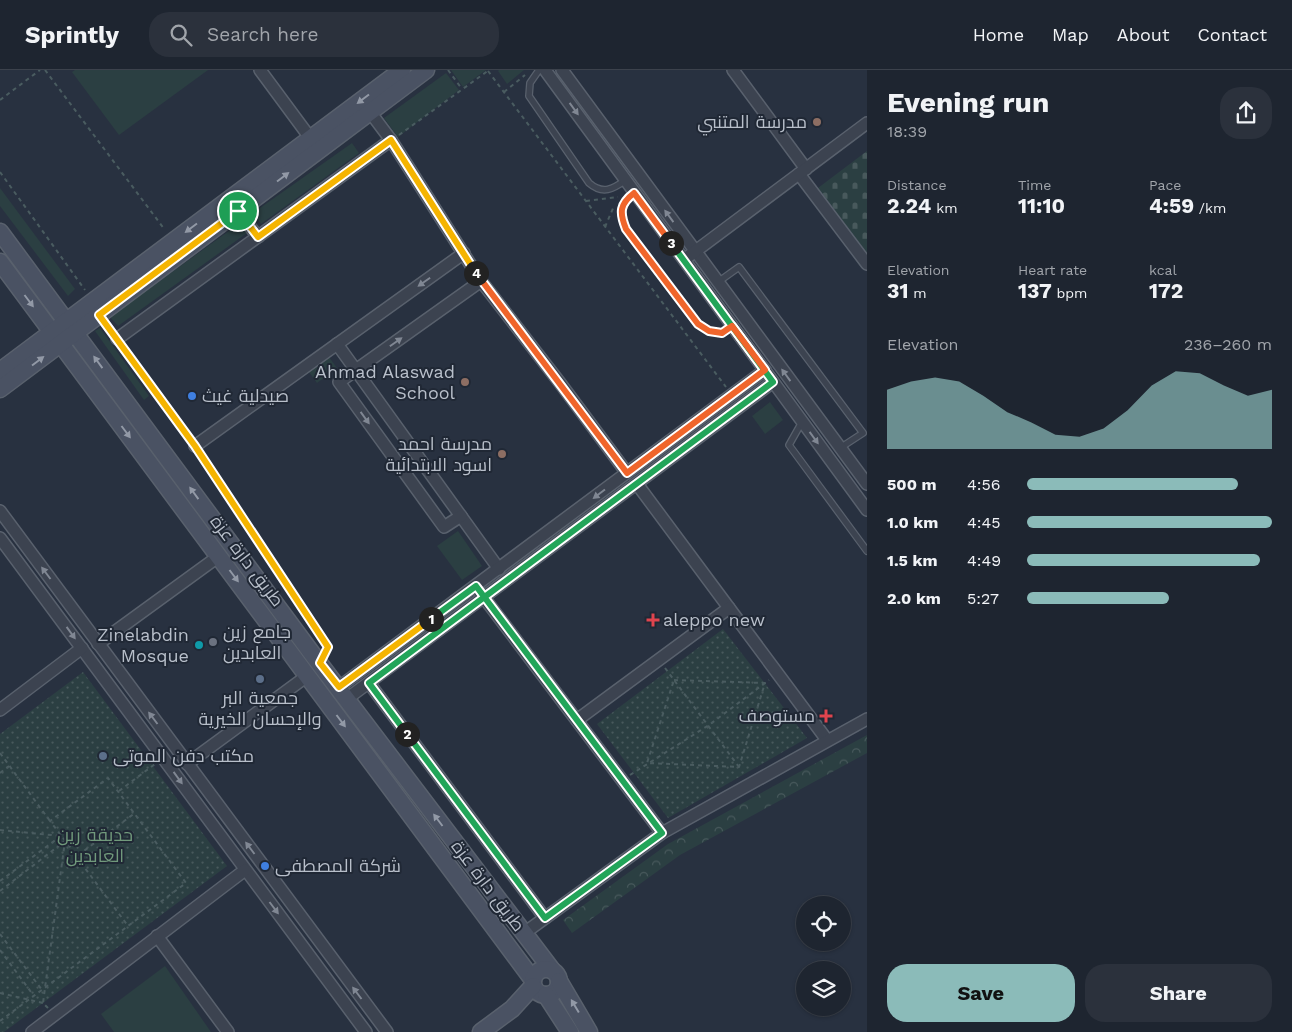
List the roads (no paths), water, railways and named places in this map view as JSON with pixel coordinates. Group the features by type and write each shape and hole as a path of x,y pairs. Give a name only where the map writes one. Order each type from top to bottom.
{"main road":[{"path":"96,308 173,242 402,70"},
{"path":"0,389 57,338 96,308 238,211 426,70"},
{"path":"0,232 72,326 320,663 556,976 589,1032"},
{"name":"طريق دارة عزة","path":"0,262 570,1032"},
{"path":"0,370 57,338"},
{"path":"481,1032 538,989 539,971 556,976"},
{"path":"538,989 554,993 556,976"}],"street":[{"path":"260,70 310,139"},
{"path":"545,70 867,510"},
{"path":"562,70 840,448 866,480 851,488"},
{"path":"733,70 867,264"},
{"path":"370,112 391,140 481,282 627,473"},
{"path":"684,260 867,123"},
{"path":"117,339 391,140"},
{"path":"238,211 258,237"},
{"path":"195,446 464,253"},
{"path":"461,516 444,527 339,382 481,282"},
{"path":"337,344 499,569"},
{"path":"344,693 476,586 765,370"},
{"path":"344,693 369,683 773,382"},
{"path":"637,484 827,740"},
{"path":"0,511 386,1032"},
{"path":"0,538 366,1032"},
{"path":"98,644 219,556"},
{"path":"476,586 662,833"},
{"path":"47,601 60,591"},
{"path":"576,720 729,608"},
{"path":"0,710 82,648"},
{"path":"187,764 307,676"},
{"path":"369,683 545,918"},
{"path":"126,708 139,698"},
{"path":"523,934 662,833 867,719"},
{"path":"207,817 220,807"},
{"path":"32,1032 246,870"},
{"path":"158,936 228,1032"}],"lane":[{"path":"539,70 530,83 529,96 589,183 598,190 611,190 626,180"},
{"path":"634,193 624,200 621,212 626,229 698,324 709,331 722,333 732,326"},
{"path":"718,282 739,266 863,433 840,448"},
{"path":"96,308 195,446 328,647 320,663"},
{"path":"802,422 789,445 867,551"}],"place":[{"name":"مدرسة المتنبي","path":"817,122"},
{"name":"Ahmad Alaswad School","path":"465,382"},
{"name":"صيدلية غيث","path":"192,396"},
{"name":"مدرسة احمد اسود الابتدائية","path":"502,454"},
{"name":"aleppo new","path":"653,620"},
{"name":"جامع زين العابدين","path":"213,642"},
{"name":"Zinelabdin Mosque","path":"199,645"},
{"name":"جمعية البر والإحسان الخيرية","path":"260,679"},
{"name":"مستوصف","path":"826,716"},
{"name":"مكتب دفن الموتى","path":"103,756"},
{"name":"شركة المصطفى","path":"265,866"}],"park label":[{"name":"حديقة زين العابدين","path":"95,845"}]}
